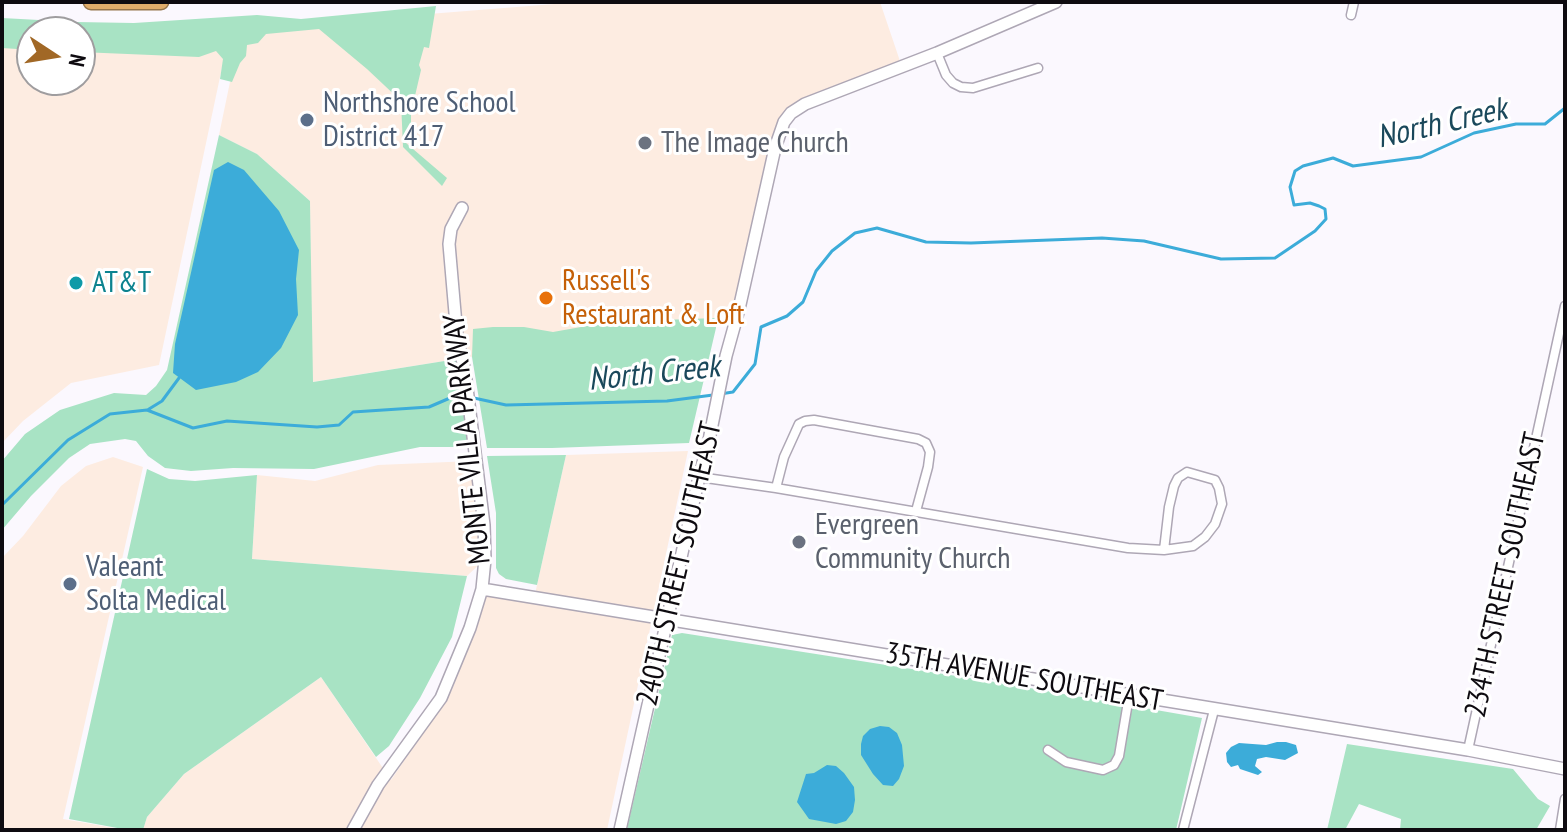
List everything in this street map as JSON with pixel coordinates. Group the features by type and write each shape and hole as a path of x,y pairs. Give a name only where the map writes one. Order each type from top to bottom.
{"highway":[{"path":"91,2 161,2"}],"street":[{"path":"1038,68 973,88 961,87 946,75 937,53 1056,2"},
{"path":"1351,15 1354,2"},
{"name":"240TH STREET SOUTHEAST","path":"620,830 720,383 775,148 784,122 805,104 937,53"},
{"name":"MONTE VILLA PARKWAY","path":"353,830 378,785 441,698 463,649 482,589 484,525 454,310 449,244 451,229 462,208"},
{"name":"234TH STREET SOUTHEAST","path":"1468,750 1565,306"},
{"path":"776,488 784,457 799,424 814,420 926,443 930,452 916,511"},
{"path":"699,477 1128,548 1164,550 1193,546 1215,524 1222,504 1215,480 1187,472 1178,478 1169,507 1164,550"},
{"name":"35TH AVENUE SOUTHEAST","path":"482,589 1468,750 1565,769"},
{"path":"1048,750 1066,762 1103,770 1114,765 1119,756 1129,696"},
{"path":"1183,830 1214,710"},
{"path":"1560,830 1565,799"}],"shaded area":[{"path":"579,2 880,2 902,67 805,104 784,122 735,315 312,382 310,201 257,154 219,135 241,29"},
{"path":"2,34 16,35 16,96 96,96 96,39 227,44 159,365 71,383 23,421 2,443"},
{"path":"688,451 607,830 143,830 147,817 184,774 321,677 391,780 452,690 486,595 533,603 566,455"},
{"path":"113,457 143,467 63,819 126,830 2,830 2,558 61,486 86,466"},
{"path":"472,461 485,559 467,576 252,559 257,475 315,481 378,465"}],"green space":[{"path":"436,6 429,48 424,47 419,65 421,70 411,113 411,129 406,130 404,138 447,178 442,186 403,147 401,101 319,29 266,34 258,43 247,45 246,56 232,82 220,79 223,59 216,51 199,57 96,53 96,22 257,15 301,19"},
{"path":"2,18 16,19 16,49 2,48"},
{"path":"219,135 257,154 310,201 313,382 457,359 469,447 420,447 314,469 191,471 165,468 148,456 136,441 125,439 90,444 69,458 2,530 2,461 25,434 60,410 114,393 146,395 167,370"},
{"path":"716,318 689,443 487,448 472,357 473,329 524,327 553,332 609,322"},
{"path":"566,455 537,585 506,579 496,568 496,513 487,456"},
{"path":"147,469 169,479 195,481 257,475 252,559 467,576 452,637 420,698 389,746 376,757 321,677 184,774 147,817 143,830 69,819"},
{"path":"682,633 1202,718 1176,830 627,829 672,635"},
{"path":"1347,744 1513,769 1538,799 1550,806 1536,830 1400,830 1401,819 1359,804 1345,830 1327,830"}],"water":[{"path":"228,162 244,170 279,211 299,250 296,279 298,315 281,348 258,372 236,382 196,390 173,373 175,344 214,170"},
{"path":"889,727 897,733 902,745 904,766 893,786 883,785 861,755 863,736 870,729"},
{"path":"1277,742 1296,745 1298,753 1285,760 1257,759 1255,766 1262,772 1258,775 1240,769 1238,765 1231,767 1227,762 1226,753 1239,743 1266,745"},
{"path":"827,765 836,766 854,787 853,812 846,821 836,824 809,819 797,802 806,774"}],"waterway":[{"name":"North Creek","path":"720,394 733,392 755,364 761,327 787,316 803,302 816,271 832,251 855,233 877,228 926,242 971,243 1102,238 1144,241 1221,259 1275,258 1315,231 1326,219 1325,209 1319,206 1310,203 1294,205 1290,187 1295,171 1303,166 1333,158 1353,166 1421,157 1474,133 1516,124 1545,124 1565,108"},
{"path":"149,409 162,401 179,378"},
{"name":"North Creek","path":"2,505 68,440 110,414 147,410 193,428 227,421 317,427 339,425 353,412 429,407 450,398 474,398 506,405 667,401 713,395"}],"place":[{"name":"Northshore School District 417","path":"307,120"},
{"name":"The Image Church","path":"645,143"},
{"name":"AT&T","path":"76,283"},
{"name":"Russell's Restaurant & Loft","path":"546,298"},
{"name":"Evergreen Community Church","path":"799,542"},
{"name":"Valeant Solta Medical","path":"70,584"}]}
